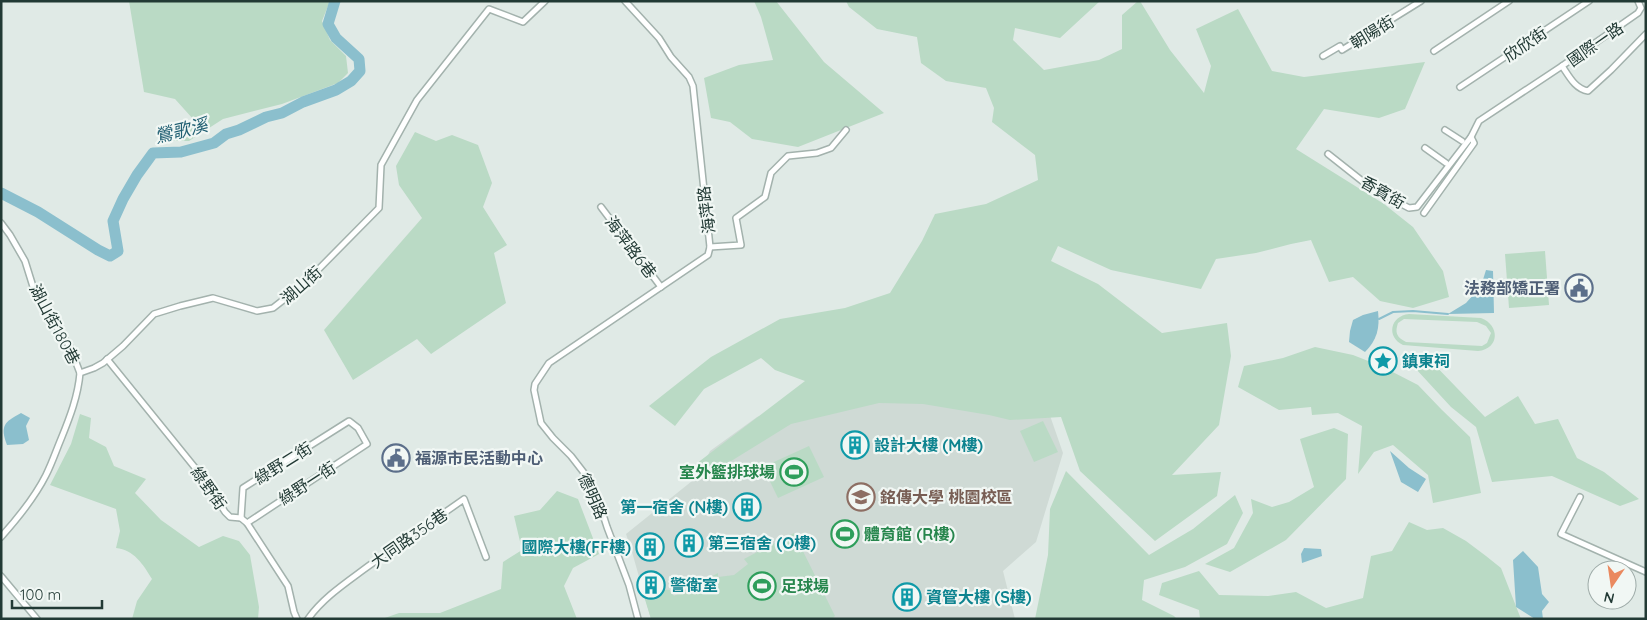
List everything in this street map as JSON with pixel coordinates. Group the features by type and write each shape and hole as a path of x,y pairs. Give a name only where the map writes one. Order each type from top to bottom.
{"street":[{"name":"湖山街","path":"80,373 94,368 107,359 123,346 154,314 213,298 257,311 273,308 305,283 379,208 381,165 416,100 489,9 523,22 545,1"},
{"name":"海萍路","path":"535,384 549,363 708,255 710,247 693,86 659,38 625,1"},
{"name":"朝陽街","path":"1323,56 1340,46 1342,50 1421,1"},
{"path":"1434,51 1509,1"},
{"name":"欣欣街","path":"1460,87 1589,1"},
{"name":"國際一路","path":"1638,1 1641,8 1638,13 1562,66 1576,85 1582,90 1588,91 1612,70 1646,34"},
{"name":"香賓街","path":"1328,154 1371,188 1409,208 1417,207 1471,136 1479,121 1562,66"},
{"path":"710,247 741,245 736,218 764,197 769,187 771,173 788,156 816,153 831,148 846,130"},
{"path":"1445,130 1462,141"},
{"name":"香賓街","path":"1424,213 1474,143 1471,136"},
{"path":"1426,148 1446,162"},
{"name":"海萍路6巷","path":"601,207 661,287"},
{"name":"湖山街180巷","path":"1,223 25,261 35,293 70,347 80,373"},
{"name":"綠野街","path":"107,359 205,480 225,512 230,517 241,518 247,523 288,586 294,612 298,619"},
{"path":"1,537 37,491 47,474 73,409 80,373"},
{"name":"德明路","path":"535,384 534,390 541,423 588,478 598,499 606,527 629,585 638,619"},
{"name":"綠野二街","path":"241,518 243,488 349,421"},
{"name":"綠野一街","path":"247,523 367,444 358,428 349,421"},
{"path":"1580,496 1561,534 1646,572"},
{"name":"大同路356巷","path":"308,619 312,613 343,585 464,499 486,557"},
{"path":"1,576 37,619"}],"shaded area":[{"name":"銘傳大學 桃園校區","path":"879,375 1047,407 1063,453 1036,542 1003,571 1015,619 651,619 626,534 697,477 710,451 757,417"}],"green space":[{"path":"129,1 330,1 322,21 330,40 346,56 348,73 338,83 282,104 223,119 189,141 159,141 193,119 175,99 144,92"},
{"path":"754,1 776,1 824,62 884,113 798,147 752,139 730,122 711,118 704,78 739,65 773,60 761,17"},
{"path":"846,1 1100,1 1060,38 1015,28 1013,40 1044,70 1099,60 1122,49 1122,15 1140,1 1170,50 1204,93 1211,66 1196,29 1238,9 1272,71 1304,77 1425,62 1405,109 1379,118 1324,109 1296,149 1384,204 1413,227 1443,271 1449,297 1413,308 1380,301 1353,277 1329,282 1311,240 1256,253 1216,259 1201,289 1111,270 1058,246 1051,261 1098,284 1162,333 1227,323 1231,356 1219,425 1172,475 1221,472 1217,496 1155,541 1080,471 1061,417 1010,420 923,404 879,403 791,424 715,471 688,470 805,381 775,370 761,358 704,389 675,426 649,406 711,357 780,319 845,308 890,293 922,241 935,214 986,204 1038,180 1035,155 992,122 994,108 986,88 946,81 921,63 917,37 877,29 849,7"},
{"path":"415,132 436,141 452,135 478,145 492,183 483,207 507,245 494,253 506,303 431,354 417,339 353,380 324,330 422,218 399,185 396,166"},
{"path":"1545,251 1549,305 1509,308 1505,254"},
{"path":"1409,314 1481,318 1492,326 1495,336 1494,342 1485,349 1478,351 1403,345 1394,337 1392,327 1403,316","holes":["1404,319 1477,322 1486,326 1491,333 1487,343 1482,346 1406,342 1398,336 1397,332 1398,323"]},
{"path":"1315,347 1353,355 1381,366 1418,385 1470,437 1481,493 1433,503 1428,475 1393,445 1374,452 1358,474 1362,426 1338,413 1312,415 1311,407 1279,410 1238,387 1244,366 1283,358"},
{"path":"1427,357 1485,417 1518,396 1535,424 1558,419 1577,458 1604,472 1639,499 1620,506 1552,476 1492,482 1476,427 1451,407 1416,369"},
{"path":"80,414 91,418 89,438 106,447 114,466 146,479 135,493 161,520 199,547 223,536 239,541 250,555 259,607 258,619 132,619 137,601 152,579 133,555 116,548 120,531 116,509 50,485 71,444"},
{"path":"1043,421 1058,452 1034,462 1020,431"},
{"path":"1334,428 1348,434 1346,479 1286,540 1230,572 1205,564 1234,548 1253,513 1251,499 1272,507 1289,502 1314,487 1300,439"},
{"name":"室外籃排球場","path":"809,446 824,477 778,498 763,467"},
{"path":"1066,471 1149,555 1193,529 1235,495 1243,513 1227,544 1185,567 1144,580 1142,600 1177,619 1035,619 1048,555 1050,509"},
{"path":"557,491 578,499 599,554 573,568 564,586 577,619 382,619 399,613 440,613 501,589 503,562 522,550 514,516 540,510"},
{"path":"1409,522 1427,530 1443,528 1466,541 1501,568 1521,619 1200,619 1199,610 1159,595 1162,583 1199,571 1219,595 1268,596 1296,592 1326,608 1363,598 1371,556 1392,551"},
{"path":"794,533 835,616 832,619 651,619 643,593 660,589 670,590 674,596 718,573 718,577 734,575 748,564 744,559"}],"water":[{"path":"1486,270 1493,271 1494,313 1448,314 1466,303 1481,286"},
{"path":"1378,311 1377,333 1365,352 1349,342 1353,320"},
{"path":"21,413 30,418 26,426 29,440 23,444 7,445 4,433 5,425"},
{"path":"1390,451 1409,468 1426,479 1418,492 1401,482"},
{"path":"1304,548 1321,549 1322,556 1302,563 1301,554"},
{"path":"1523,551 1538,567 1542,594 1549,602 1542,611 1543,619 1535,619 1516,607 1513,560"}],"waterway":[{"name":"鶯歌溪","path":"1,193 38,212 110,256 118,251 113,221 137,175 153,153 181,152 214,143 226,134 336,90 351,81 360,71 359,59 336,38 328,24 335,1"},
{"path":"1379,319 1393,312 1413,311 1448,314"}],"place":[{"name":"法務部矯正署","path":"1579,288"},
{"name":"鎮東祠","path":"1383,361"},
{"name":"設計大樓 (M樓)","path":"855,445"},
{"name":"福源市民活動中心","path":"396,458"},
{"name":"室外籃排球場","path":"794,472"},
{"name":"銘傳大學 桃園校區","path":"861,497"},
{"name":"第一宿舍 (N樓)","path":"747,507"},
{"name":"體育館 (R樓)","path":"845,534"},
{"name":"第三宿舍 (O樓)","path":"689,543"},
{"name":"國際大樓(FF樓)","path":"650,547"},
{"name":"警衛室","path":"651,585"},
{"name":"足球場","path":"762,586"},
{"name":"資管大樓 (S樓)","path":"907,597"}]}
